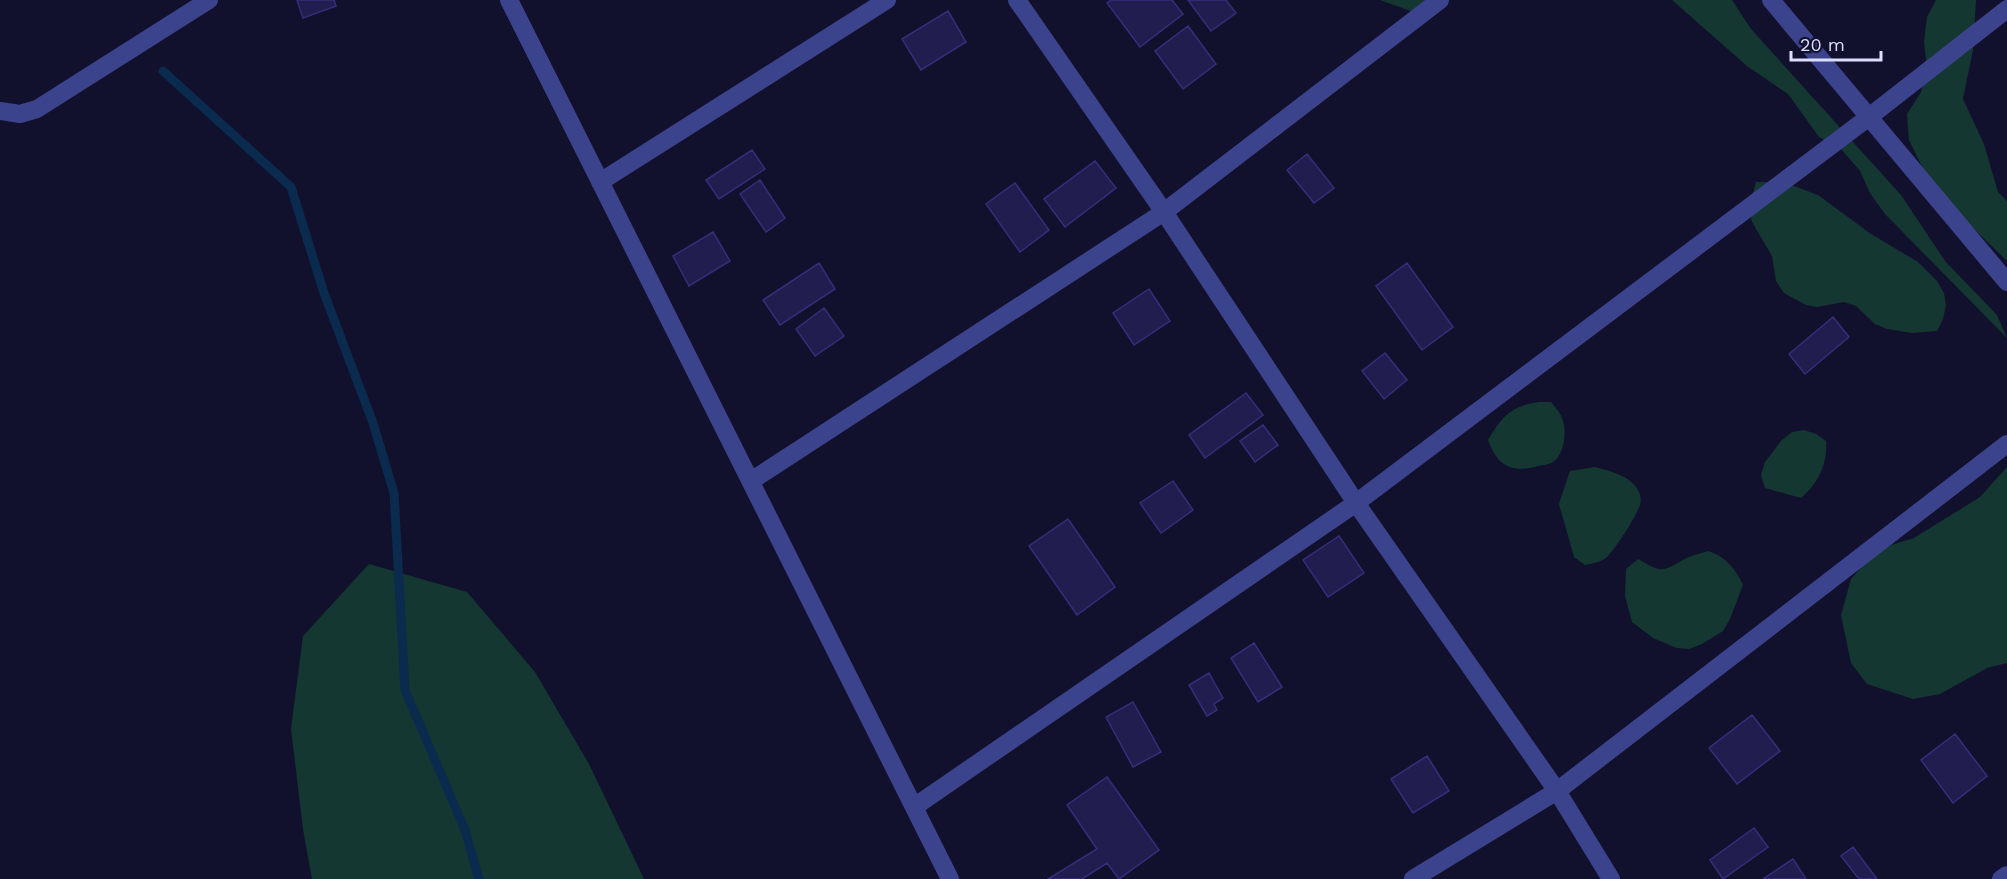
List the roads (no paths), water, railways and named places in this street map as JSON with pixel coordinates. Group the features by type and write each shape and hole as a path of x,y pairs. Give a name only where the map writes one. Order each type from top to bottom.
{"street":[{"path":"0,111 20,114 37,109 209,0"},
{"path":"509,0 950,879"},
{"path":"600,182 887,0"},
{"path":"1017,0 1164,212 1356,504 1557,791 1611,879"},
{"path":"751,481 1164,212 1440,0"},
{"path":"1771,0 2007,282"},
{"path":"914,807 1356,504 1869,117 2007,9"},
{"path":"1413,879 1557,791 2007,444"},
{"path":"2001,879 2007,875"}],"waterway":[{"path":"163,71 291,187 324,293 373,423 394,493 405,690 465,830 479,879"}]}
